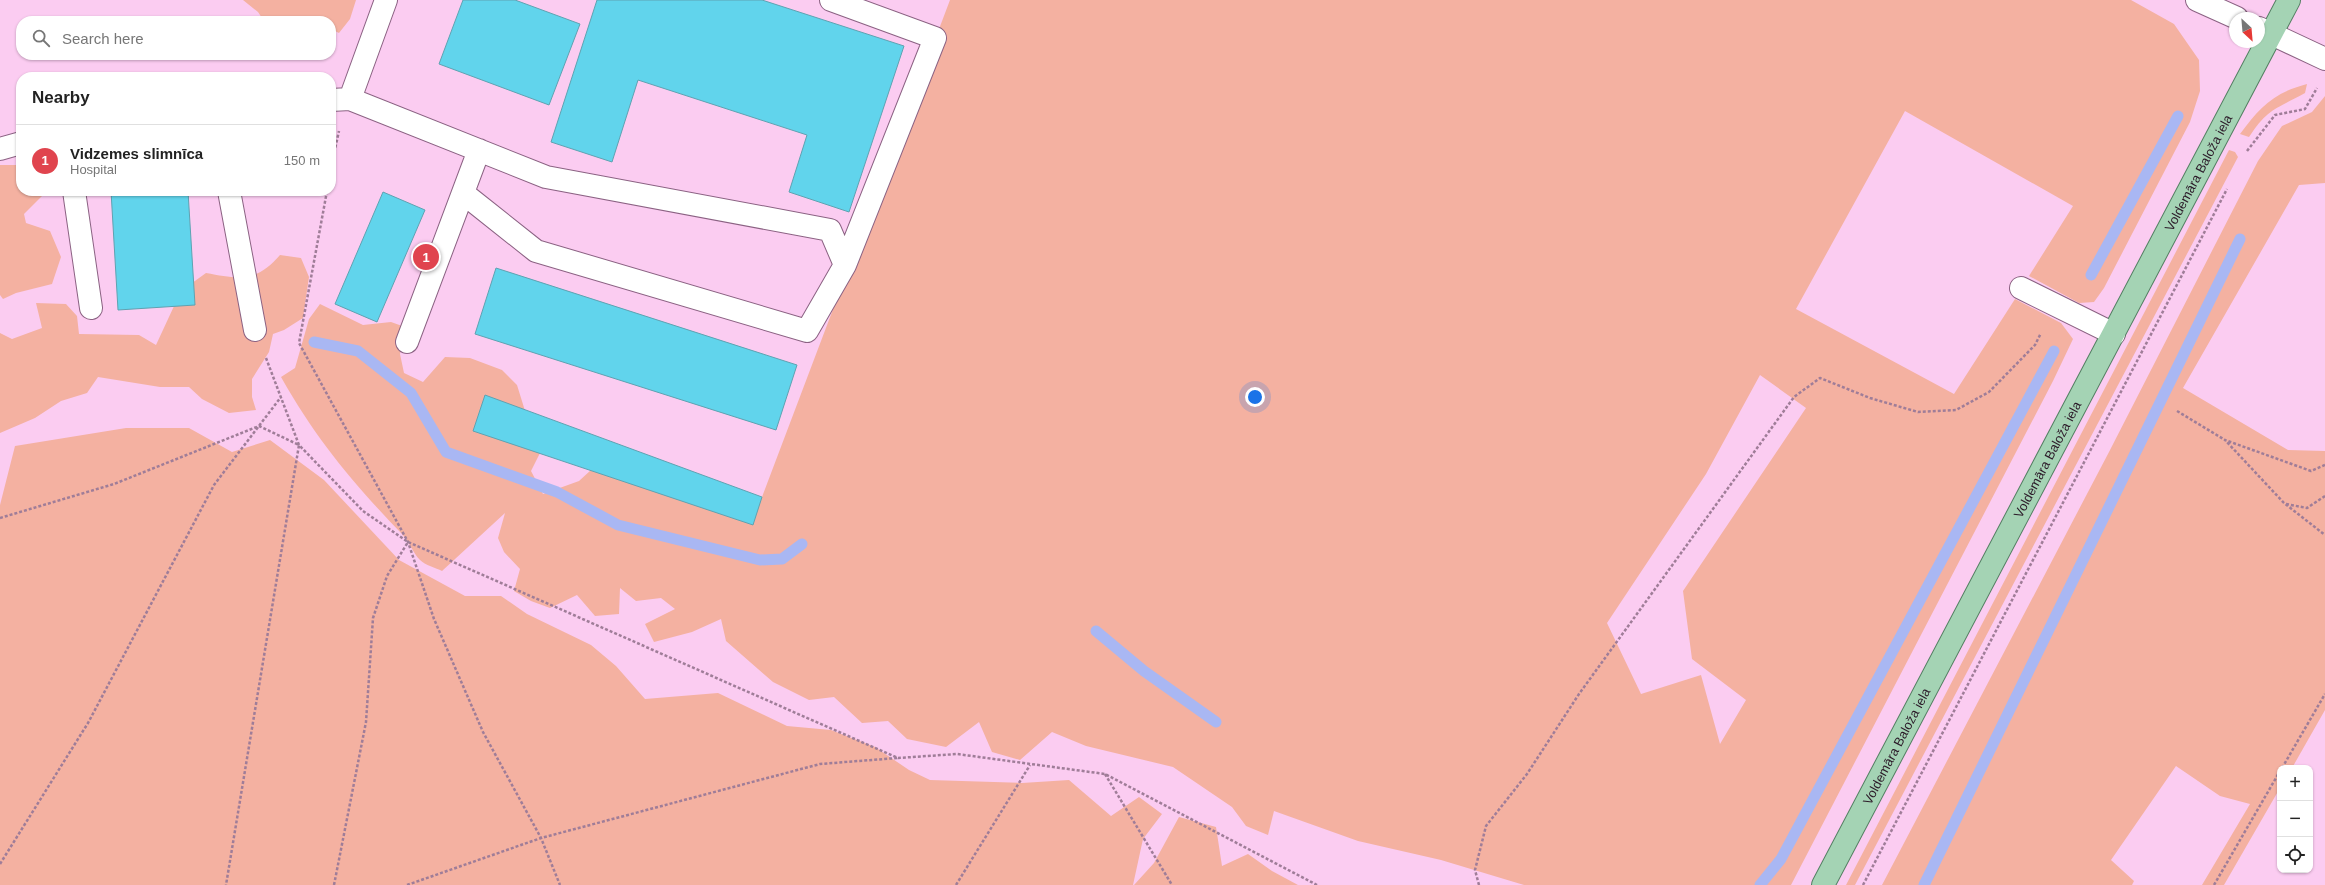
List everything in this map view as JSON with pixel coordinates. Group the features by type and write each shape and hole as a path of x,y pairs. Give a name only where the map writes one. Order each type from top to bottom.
{"main road":[{"name":"Voldemāra Baloža iela","path":"2265,30 2288,0"},
{"name":"Voldemāra Baloža iela","path":"1824,885 2114,334 2256,48"}],"street":[{"path":"386,0 341,100 479,150 546,177 634,192 830,230 844,265"},
{"path":"463,193 536,251 807,331 844,265 935,38 831,0"},
{"path":"2197,0 2229,14"},
{"path":"2265,30 2325,59"},
{"path":"0,149 16,144"},
{"path":"407,342 479,150"},
{"path":"75,196 91,308"},
{"path":"230,196 255,330"},
{"path":"2021,288 2114,334"}],"path":[{"path":"2244,158 2275,115 2305,109 2315,93"},
{"path":"1863,885 2230,184"},
{"path":"326,196 299,343 408,542 434,619 483,732 541,838 560,885"},
{"path":"1479,885 1475,870 1486,826 1527,774 1579,694 1794,397 1820,378 1870,398 1918,412 1956,410 1989,392 2034,344 2056,305"},
{"path":"226,885 298,445 281,396 255,330"},
{"path":"0,864 88,723 214,485 281,396"},
{"path":"2177,411 2225,440 2311,471 2325,465"},
{"path":"0,518 114,484 259,426 298,445 363,511 408,542 898,758"},
{"path":"2225,440 2284,503 2325,535"},
{"path":"2284,503 2307,508 2325,496"},
{"path":"334,885 366,722 373,618 387,576 408,542"},
{"path":"2284,765 2325,694"},
{"path":"407,885 541,838 820,764 956,754 1105,774 1317,885"},
{"path":"956,885 1030,765"},
{"path":"1105,774 1172,885"},
{"path":"2214,885 2277,776"}],"shaded area":[{"path":"243,0 356,0 350,19 339,33 336,32 336,16 261,16"},
{"path":"950,0 2131,0 2174,24 2199,60 2200,91 2190,122 2104,288 2094,302 2079,303 2029,276 2073,206 1905,111 1796,309 1954,394 2015,299 2061,323 2073,339 2053,381 1791,885 1524,885 1441,860 1358,841 1274,811 1268,835 1246,826 1232,807 1173,767 1086,746 1052,732 1020,760 992,752 979,722 946,747 907,739 888,721 862,723 834,697 809,700 773,682 726,641 721,619 692,632 654,642 645,624 675,609 661,598 636,601 620,588 619,614 595,616 577,595 550,608 531,601 514,591 520,569 504,552 498,538 505,513 442,571 425,563 420,560 404,536 366,496 321,440 281,377 295,368 309,319 320,304 363,325 391,322 405,327 400,354 404,373 423,382 445,357 470,358 502,370 517,385 530,427 544,445 531,471 543,494 579,481 603,459 756,500 762,497","holes":["1760,375 1806,408 1683,591 1692,659 1746,700 1720,744 1701,675 1641,694 1607,623 1706,474"]},
{"path":"2307,84 2305,93 2273,110 2262,120 2249,137 2240,134 2254,116 2268,102 2285,92"},
{"path":"2325,96 2325,183 2299,185 2183,388 2288,450 2325,451 2325,710 2294,765 2277,765 2277,793 2224,885 2202,885 2250,804 2220,796 2176,766 2111,860 2134,881 2132,885 1882,885 2109,452 2258,161 2282,126 2312,112"},
{"path":"2229,150 2235,152 2238,157 1855,885 1846,885"},
{"path":"0,165 16,165 16,196 42,196 24,214 26,223 50,231 61,257 52,284 16,293 3,299 0,295"},
{"path":"280,255 301,258 309,277 303,318 284,330 273,334 269,352 252,379 252,397 256,410 229,413 202,399 189,387 160,387 98,377 87,393 61,401 35,418 0,433 0,333 12,339 42,328 36,303 66,304 77,316 79,334 139,335 156,345 181,291 206,273 228,277 246,277 255,275 271,264"},
{"path":"126,428 189,428 232,452 270,440 324,480 399,560 465,596 501,596 527,614 591,645 616,666 645,699 718,693 787,726 831,730 875,747 909,770 930,780 1022,783 1069,780 1111,816 1139,797 1162,814 1143,839 1133,885 0,885 0,505 15,446"},
{"path":"1179,817 1216,827 1222,866 1248,854 1272,871 1298,885 1134,885 1154,863"}],"building":[{"path":"463,0 515,0 580,24 549,105 439,64"},
{"path":"597,0 762,0 904,46 849,212 789,192 807,135 638,80 612,162 551,142"},
{"path":"383,192 425,210 377,322 335,304"},
{"path":"111,196 188,196 195,305 118,310"},
{"path":"496,268 797,365 776,430 475,334"},
{"path":"485,395 762,497 753,525 473,431"}],"waterway":[{"path":"2091,275 2178,116"},
{"path":"1924,885 2240,239"},
{"path":"314,342 358,351 411,393 446,452 557,492 618,525 760,560 782,559 802,544"},
{"path":"1760,885 1781,859 2054,351"},
{"path":"1096,631 1144,671 1216,722"}],"place":[{"name":"Vidzemes slimnīca","path":"426,257"}]}
